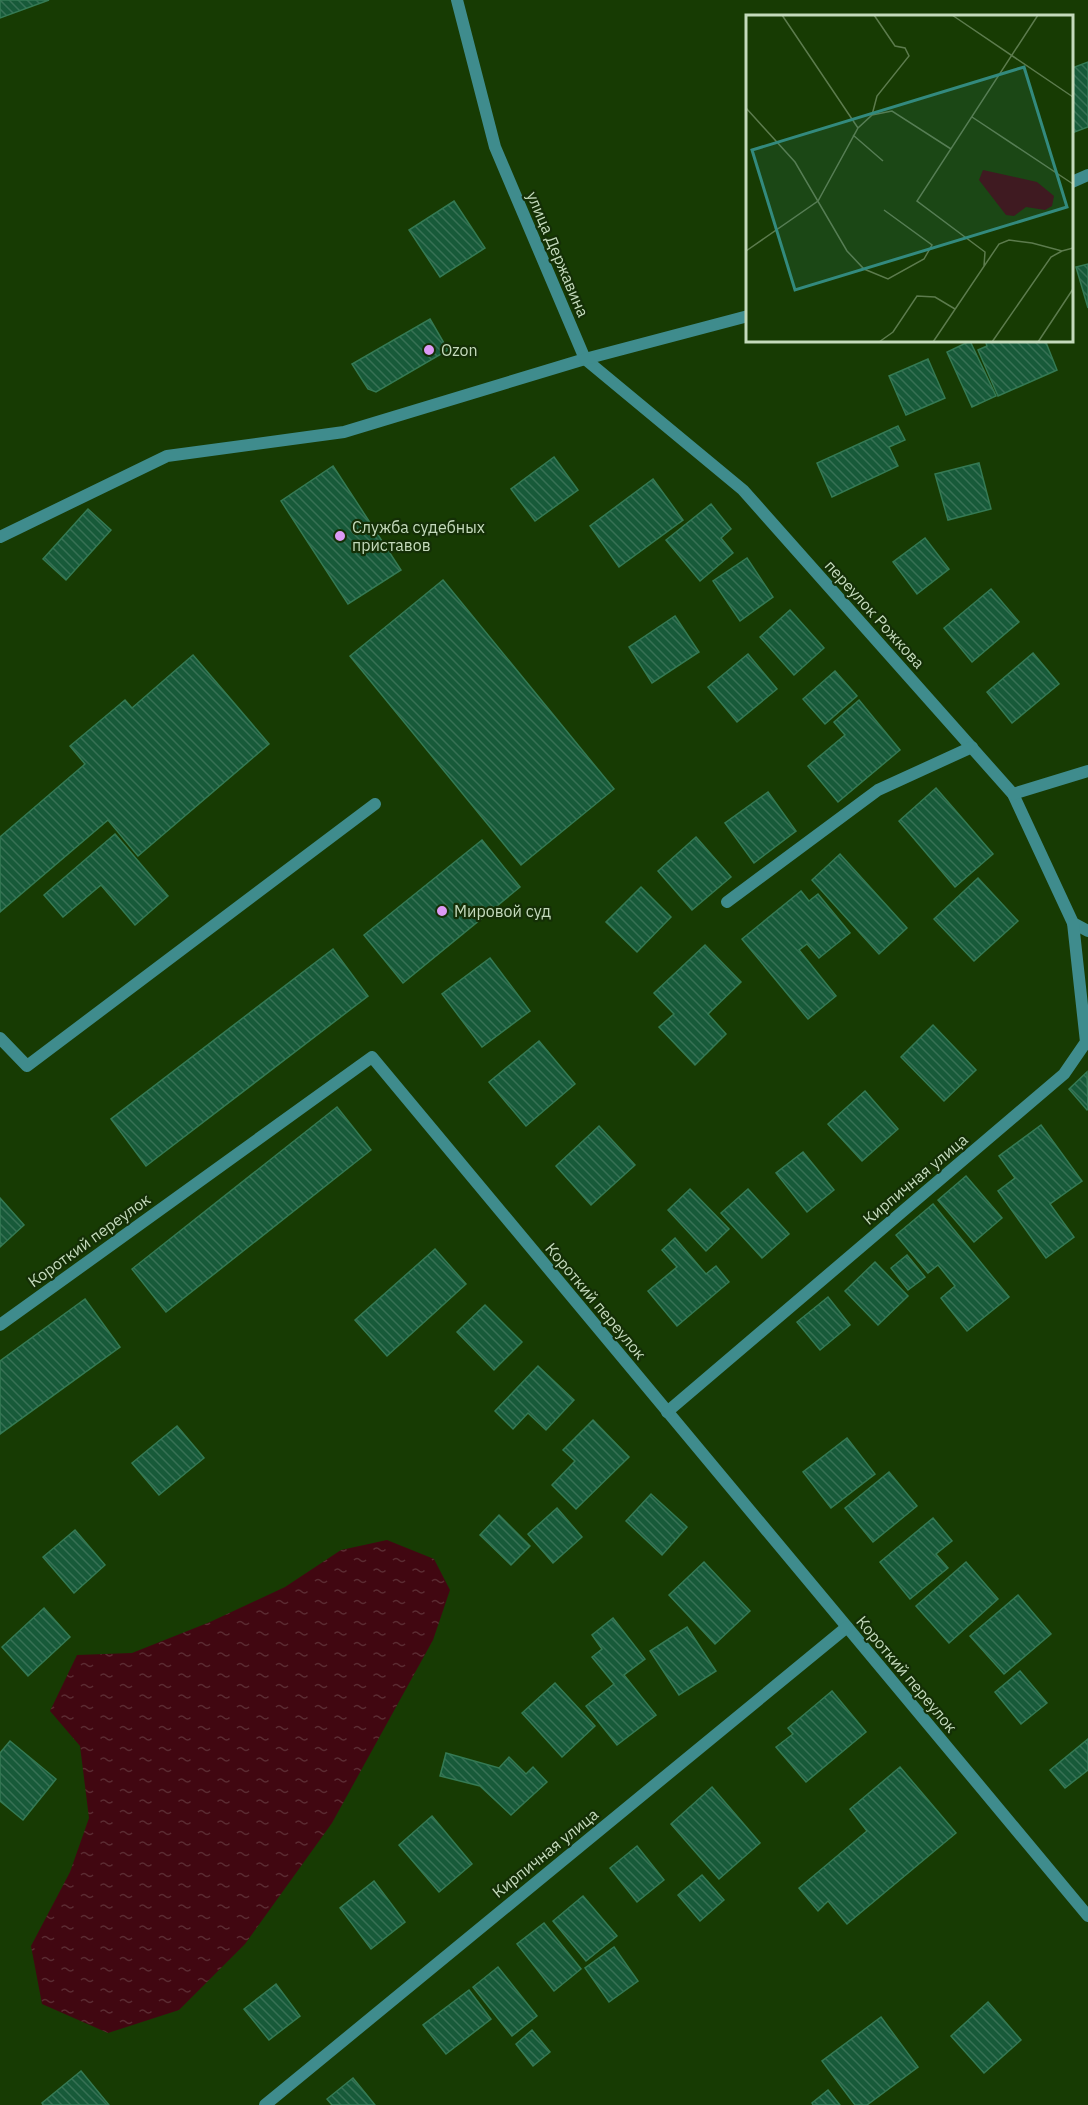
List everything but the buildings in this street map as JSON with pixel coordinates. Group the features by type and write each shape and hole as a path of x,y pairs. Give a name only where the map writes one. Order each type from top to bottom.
{"street":[{"name":"улица Державина","path":"457,0 495,147 585,359"},
{"path":"1073,181 1088,175"},
{"path":"0,537 167,456 344,432 585,359 746,316"},
{"name":"переулок Рожкова","path":"585,359 742,490 1013,794 1073,923"},
{"path":"727,902 878,790 972,747"},
{"path":"1013,794 1088,771"},
{"path":"0,1038 27,1066 375,804"},
{"path":"1073,923 1088,931"},
{"name":"Кирпичная улица","path":"667,1412 1064,1074 1086,1042 1073,923"},
{"name":"Короткий переулок","path":"0,1325 372,1057 1088,1916"},
{"name":"Кирпичная улица","path":"265,2105 847,1627"}],"water":[{"path":"387,1540 434,1559 450,1590 433,1640 332,1823 245,1944 179,2010 108,2033 42,2004 31,1946 70,1872 89,1818 80,1746 50,1711 77,1655 132,1653 210,1622 285,1587 341,1550"}],"place":[{"name":"Ozon","path":"429,350"},
{"name":"Служба судебных приставов","path":"340,536"},
{"name":"Мировой суд","path":"442,911"}]}
